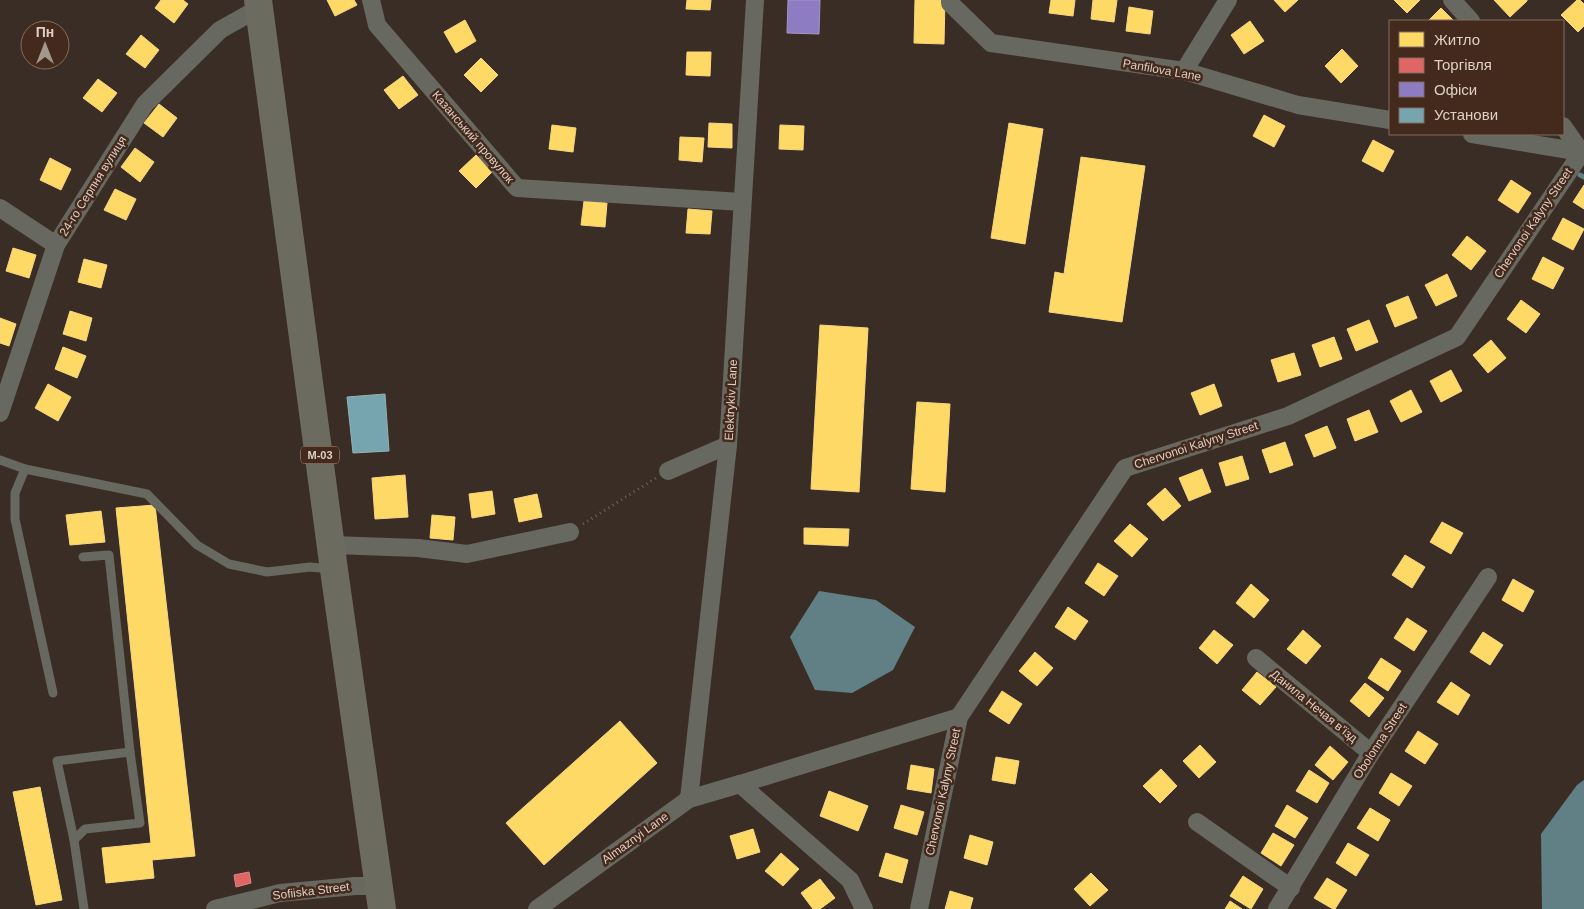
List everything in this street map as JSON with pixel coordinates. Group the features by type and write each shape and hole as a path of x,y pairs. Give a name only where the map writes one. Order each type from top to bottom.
{"highway":[{"name":"М-03","path":"258,4 380,897"}],"street":[{"name":"Казанський провулок","path":"371,0 377,25 517,188 742,202"},
{"name":"Elektrykiv Lane","path":"689,798 728,444 755,0"},
{"name":"Panfilova Lane","path":"950,0 950,3 991,44 1184,71 1298,105 1389,120"},
{"path":"1184,71 1228,0"},
{"path":"1452,0 1470,20"},
{"name":"24-го Серпня вулиця","path":"0,413 56,245 145,104 220,30 258,4"},
{"path":"1564,127 1582,151"},
{"path":"1478,135 1582,151"},
{"name":"Chervonoi Kalyny Street","path":"919,909 958,717 1124,468 1288,416 1457,337 1582,151"},
{"path":"0,208 56,245"},
{"path":"668,471 728,444"},
{"path":"333,558 418,548 467,554 570,532"},
{"name":"Obolonna Street","path":"1277,909 1371,753 1488,577"},
{"name":"Данила Нечая в’їзд","path":"1256,658 1371,753"},
{"name":"Almaznyi Lane","path":"537,909 689,798 958,717"},
{"path":"740,784 850,880 864,909"},
{"path":"1196,822 1291,888"},
{"name":"Sofiiska Street","path":"216,909 280,894 355,886 380,897"}],"lane":[{"path":"0,460 25,469 147,494 197,546 229,564 267,572 310,567 333,558"},
{"path":"25,469 15,493 15,519 53,693"},
{"path":"74,840 85,829 140,823 130,752 109,556 83,557"},
{"path":"84,909 74,840 57,761 130,752"}],"path":[{"path":"570,532 668,471"}],"water":[{"path":"819,591 876,600 915,627 893,670 852,693 815,690 790,637"},
{"path":"1584,780 1584,909 1542,909 1541,834 1577,785"}],"building: Житло":[{"path":"161,0 183,0 188,4 174,23 155,8"},
{"path":"327,0 354,0 357,5 335,16"},
{"path":"687,0 711,0 710,10 686,9"},
{"path":"915,0 945,0 944,44 914,43"},
{"path":"1051,0 1075,0 1073,16 1049,13"},
{"path":"1093,0 1117,0 1114,22 1091,19"},
{"path":"1274,0 1298,0 1285,12"},
{"path":"1394,0 1420,0 1407,13"},
{"path":"1494,0 1527,0 1527,1 1510,17"},
{"path":"1577,0 1584,4 1584,26 1578,32 1561,15"},
{"path":"1129,7 1153,11 1150,34 1126,31"},
{"path":"1441,8 1453,20 1429,20"},
{"path":"465,20 476,41 456,53 444,32"},
{"path":"1250,21 1264,41 1244,54 1231,35"},
{"path":"141,35 159,50 145,68 126,54"},
{"path":"1342,49 1358,66 1341,83 1325,66"},
{"path":"687,52 711,52 710,76 686,75"},
{"path":"481,58 498,75 481,92 464,75"},
{"path":"403,76 418,95 399,109 384,90"},
{"path":"98,79 117,93 102,112 83,98"},
{"path":"159,104 177,118 163,137 144,123"},
{"path":"1264,115 1285,126 1274,147 1253,136"},
{"path":"709,123 732,124 732,148 708,147"},
{"path":"1009,123 1043,129 1025,244 991,238"},
{"path":"552,125 576,128 573,152 549,149"},
{"path":"780,125 804,126 803,150 779,149"},
{"path":"680,137 704,138 702,162 679,160"},
{"path":"1373,140 1394,151 1383,172 1362,161"},
{"path":"135,148 154,162 140,182 121,167"},
{"path":"476,155 493,171 476,188 459,171"},
{"path":"1081,157 1145,166 1122,322 1049,312 1055,272 1064,274"},
{"path":"50,158 71,169 61,190 40,180"},
{"path":"1511,180 1531,193 1518,213 1498,200"},
{"path":"1584,185 1584,209 1573,202"},
{"path":"115,189 136,199 126,220 104,210"},
{"path":"584,201 607,203 605,227 581,225"},
{"path":"688,209 712,211 710,234 686,233"},
{"path":"1563,218 1584,229 1573,250 1552,239"},
{"path":"1467,236 1486,251 1471,270 1452,255"},
{"path":"13,248 36,255 29,278 6,271"},
{"path":"1543,257 1564,268 1553,289 1532,279"},
{"path":"84,259 107,265 101,288 78,282"},
{"path":"1447,274 1457,296 1436,306 1425,285"},
{"path":"1408,296 1417,318 1395,327 1386,305"},
{"path":"1521,300 1540,314 1526,333 1507,319"},
{"path":"70,311 92,318 86,341 63,334"},
{"path":"0,318 16,324 9,346 0,343"},
{"path":"1369,320 1378,342 1356,351 1347,329"},
{"path":"820,325 868,328 859,492 811,489"},
{"path":"1334,337 1342,359 1320,367 1312,345"},
{"path":"1491,340 1506,358 1488,373 1473,355"},
{"path":"63,347 86,356 77,378 55,369"},
{"path":"1294,353 1301,375 1278,382 1271,360"},
{"path":"1451,370 1462,391 1441,402 1430,381"},
{"path":"48,384 71,397 58,421 35,408"},
{"path":"1214,384 1222,406 1200,415 1191,393"},
{"path":"1411,390 1422,412 1401,422 1390,401"},
{"path":"917,402 950,404 945,492 911,489"},
{"path":"1369,410 1378,432 1355,441 1347,419"},
{"path":"1327,426 1336,448 1314,457 1305,435"},
{"path":"1285,442 1293,465 1270,473 1262,450"},
{"path":"1242,456 1249,479 1226,486 1219,463"},
{"path":"1202,469 1211,492 1189,501 1179,478"},
{"path":"405,475 408,517 375,519 372,478"},
{"path":"1165,488 1181,506 1163,521 1147,504"},
{"path":"492,491 495,514 472,518 469,494"},
{"path":"537,494 542,517 519,522 514,499"},
{"path":"155,505 195,856 152,860 154,878 106,883 102,848 151,843 116,508"},
{"path":"101,511 105,542 70,545 66,515"},
{"path":"432,515 455,517 453,540 430,538"},
{"path":"1442,522 1463,533 1451,554 1430,542"},
{"path":"1130,524 1148,539 1132,557 1114,541"},
{"path":"804,528 849,529 848,546 804,544"},
{"path":"1405,555 1425,567 1412,588 1392,575"},
{"path":"1098,563 1118,576 1104,596 1085,583"},
{"path":"1513,579 1534,591 1523,612 1502,600"},
{"path":"1251,584 1269,600 1254,618 1236,603"},
{"path":"1068,607 1088,621 1075,640 1055,627"},
{"path":"1407,618 1427,631 1414,651 1394,638"},
{"path":"1214,630 1233,645 1217,664 1199,648"},
{"path":"1303,630 1321,646 1306,664 1287,649"},
{"path":"1483,632 1503,645 1490,665 1470,652"},
{"path":"1035,652 1053,668 1037,686 1019,671"},
{"path":"1381,658 1401,671 1388,691 1368,678"},
{"path":"1257,672 1276,687 1260,705 1242,690"},
{"path":"1451,682 1470,695 1458,715 1437,702"},
{"path":"1365,683 1384,698 1369,717 1350,701"},
{"path":"1002,691 1022,704 1009,724 989,711"},
{"path":"620,721 657,763 544,865 506,823"},
{"path":"1418,731 1438,744 1425,764 1405,751"},
{"path":"1200,745 1216,762 1199,778 1183,761"},
{"path":"1330,746 1348,762 1333,780 1315,765"},
{"path":"996,757 1019,761 1015,784 992,780"},
{"path":"911,765 934,769 931,793 907,789"},
{"path":"1161,769 1177,786 1160,803 1143,786"},
{"path":"1309,770 1329,783 1317,803 1296,791"},
{"path":"1391,773 1412,786 1399,806 1379,793"},
{"path":"40,787 62,900 36,905 13,792"},
{"path":"829,791 868,806 858,831 820,816"},
{"path":"901,805 924,812 917,835 894,828"},
{"path":"1287,805 1308,818 1295,838 1275,826"},
{"path":"1370,808 1390,820 1378,841 1357,828"},
{"path":"753,829 760,852 737,859 730,836"},
{"path":"1273,833 1294,845 1281,866 1261,853"},
{"path":"970,835 993,842 987,865 964,858"},
{"path":"1348,843 1369,855 1356,876 1336,863"},
{"path":"781,853 799,869 783,886 765,871"},
{"path":"886,853 908,860 902,883 879,876"},
{"path":"1091,873 1108,890 1090,906 1074,889"},
{"path":"1243,876 1263,889 1251,909 1230,896"},
{"path":"1327,878 1347,890 1335,909 1314,898"},
{"path":"820,879 835,898 820,909 813,909 801,893"},
{"path":"950,891 973,898 970,909 945,909"},
{"path":"1230,901 1242,909 1225,909"}],"building: Торгівля":[{"path":"249,872 251,883 236,887 234,875"}],"building: Офіси":[{"path":"788,0 820,0 819,34 787,33"}],"building: Установи":[{"path":"385,394 389,451 353,453 347,397"}],"waterway":[{"path":"1580,175 1584,177"}]}
